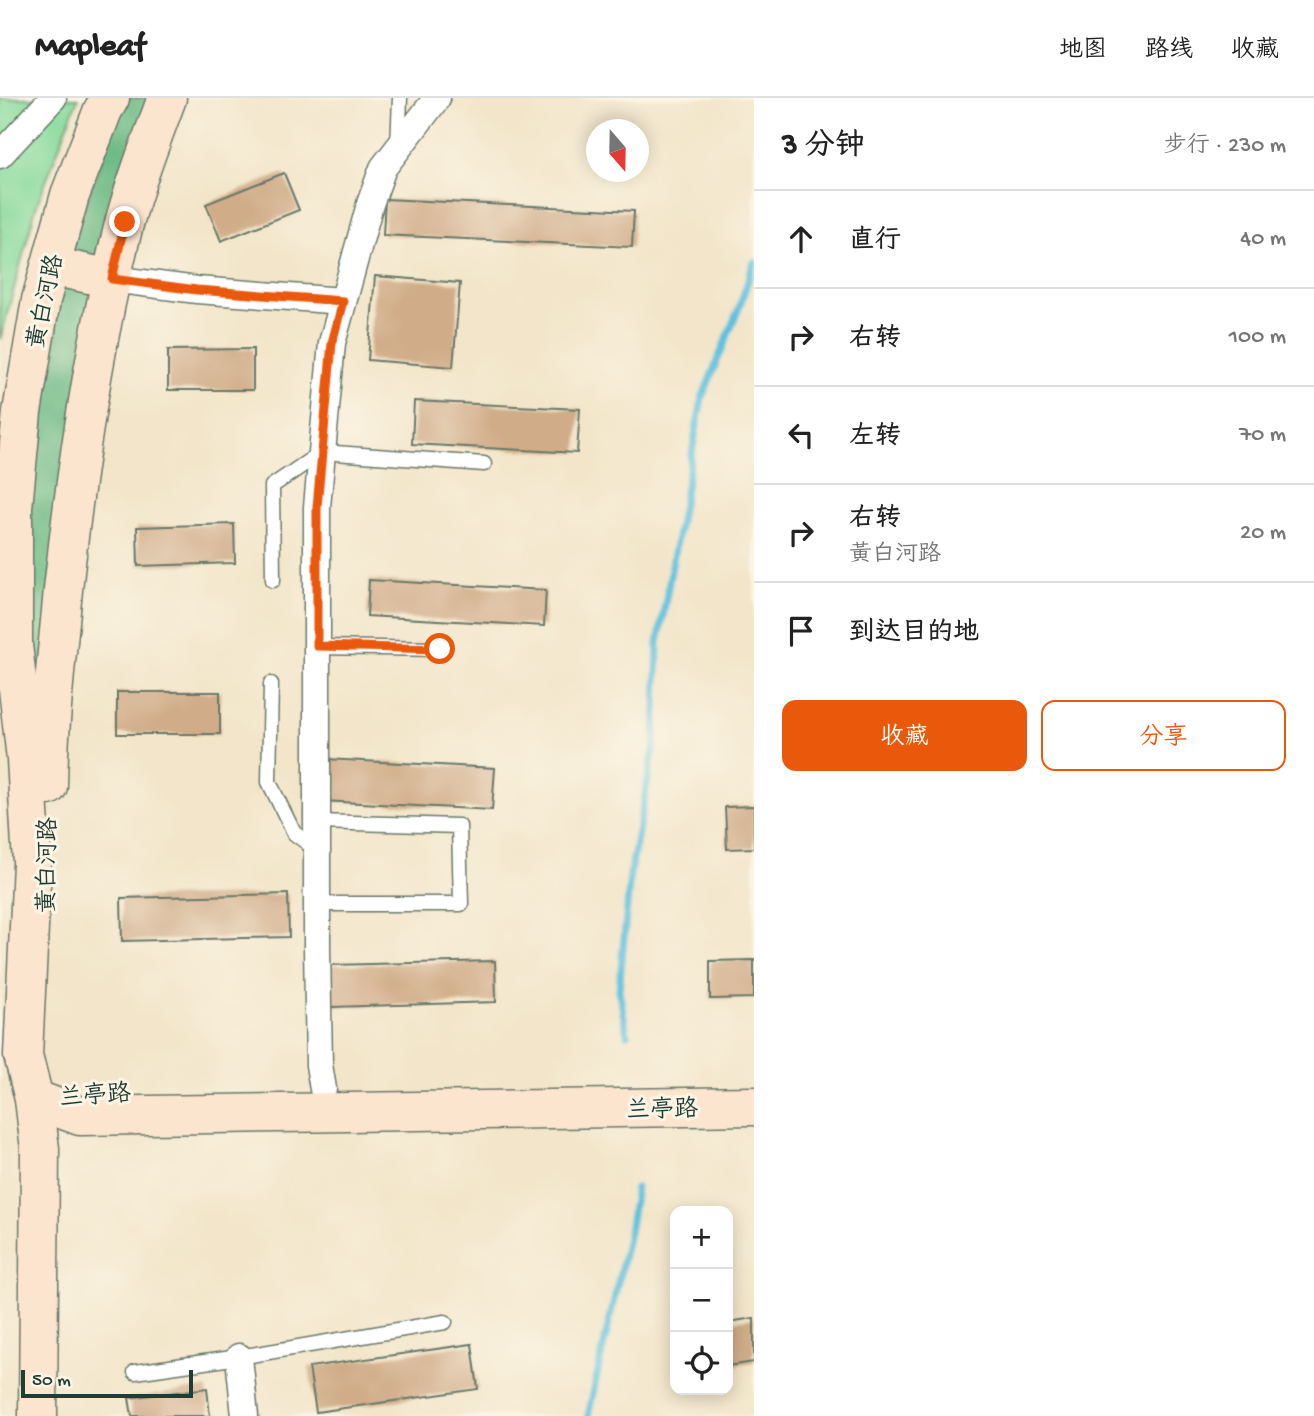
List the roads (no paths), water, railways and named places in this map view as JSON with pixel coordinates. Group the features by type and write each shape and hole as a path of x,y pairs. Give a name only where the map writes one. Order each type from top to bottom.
{"street":[{"path":"0,155 53,98"},
{"name":"黄白河路","path":"38,1416 40,1149 34,1099 23,1055 32,863 26,759 13,645 13,507 22,412 41,300 70,195 110,98"},
{"name":"黄白河路","path":"22,1416 25,1146 40,1055 48,863 48,755 72,504 85,412 125,222 167,98"},
{"path":"323,1089 319,1065 317,904 317,507 332,343 366,216 383,168 438,98"},
{"path":"51,266 112,279 197,290 343,301"},
{"name":"兰亭路","path":"34,1099 81,1092 754,1082"},
{"name":"兰亭路","path":"34,1099 80,1116 754,1106"},
{"path":"239,1357 245,1416"}],"lane":[{"path":"398,148 400,98"},
{"path":"273,580 272,486 322,452 484,464"},
{"path":"317,646 440,649"},
{"path":"271,684 269,782 294,833 317,850"},
{"path":"317,822 459,827 461,904 317,904"},
{"path":"135,1372 445,1322"}],"waterway":[{"path":"627,1034 619,990 630,875 655,742 658,643 702,398 739,308 754,262"},
{"path":"588,1416 629,1233 636,1188"}]}
